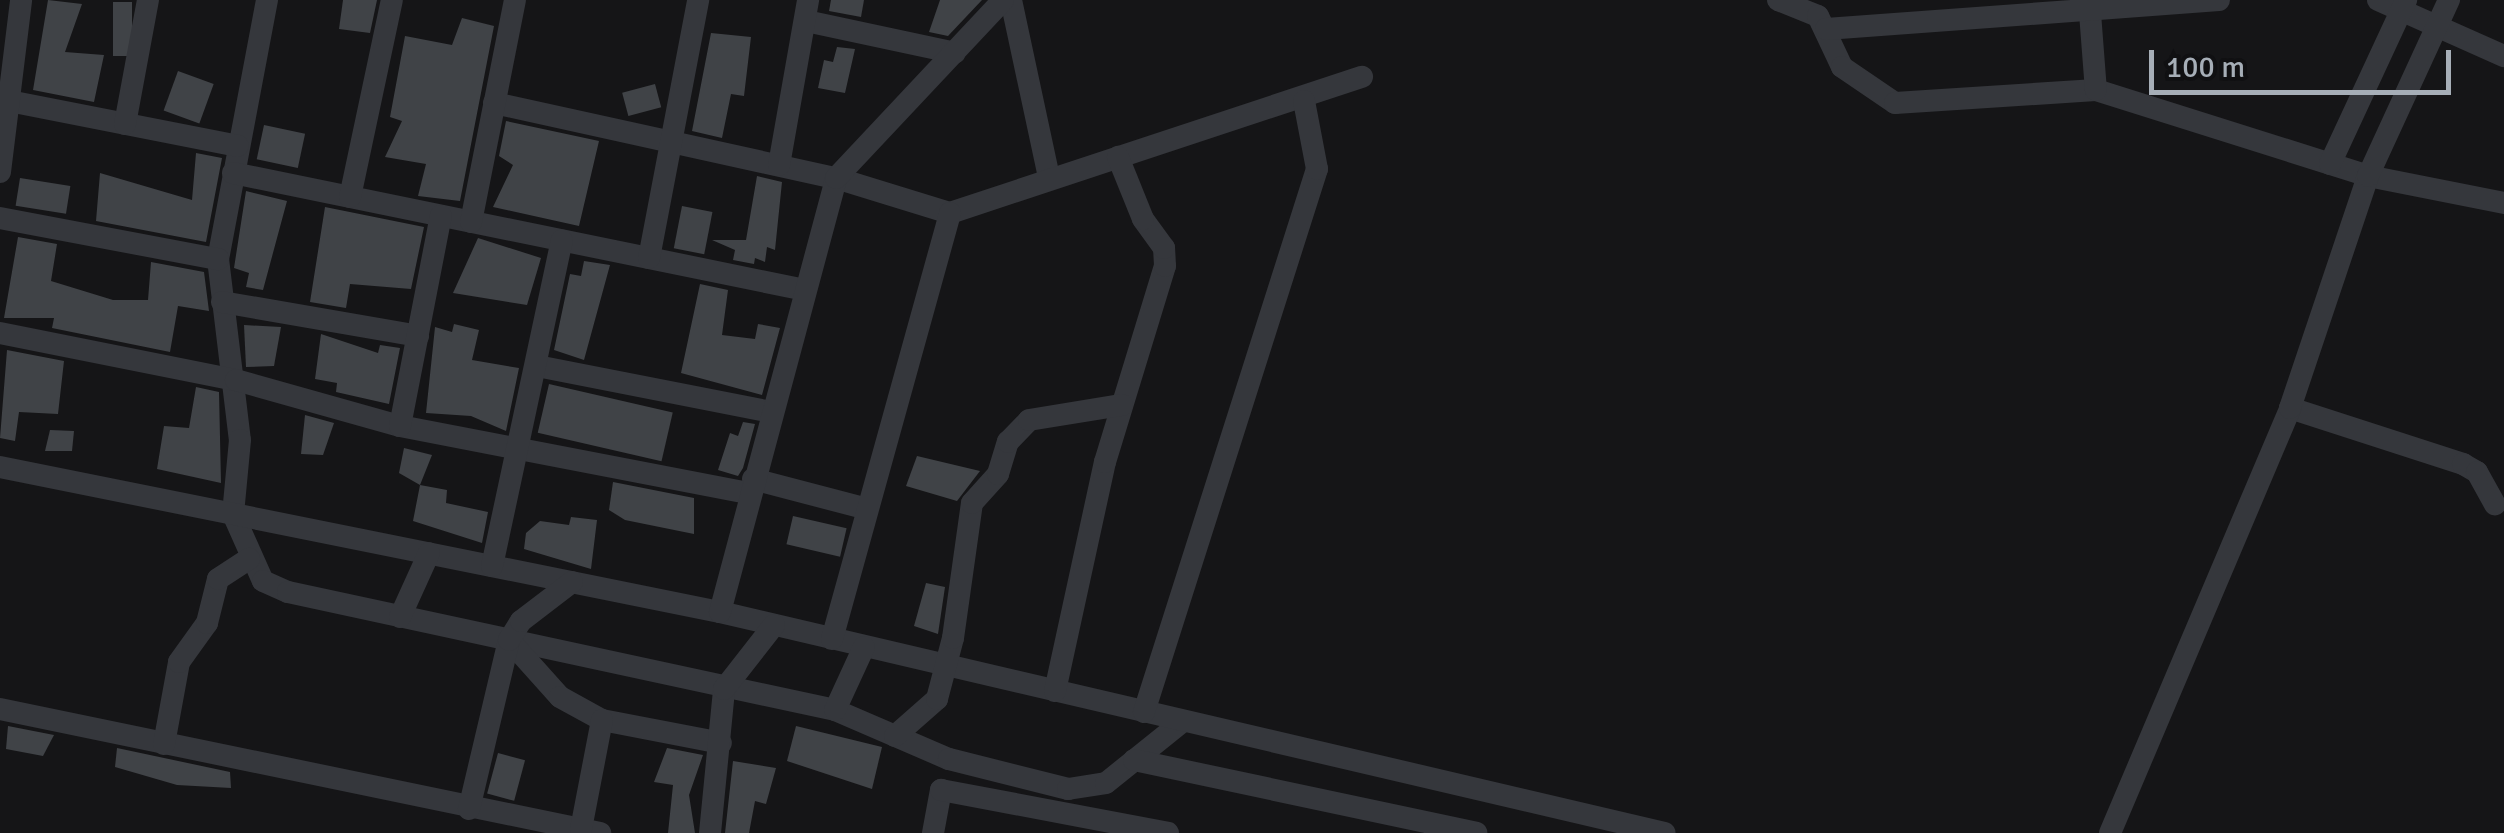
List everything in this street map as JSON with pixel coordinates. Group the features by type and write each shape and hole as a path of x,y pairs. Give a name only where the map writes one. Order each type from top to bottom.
{"street":[{"path":"0,172 22,0"},
{"path":"125,124 148,0"},
{"path":"268,0 218,259 236,380 240,440 233,514 249,558 263,581 288,592 834,710 949,759 1068,789 1106,784 1184,721"},
{"path":"350,197 392,0"},
{"path":"470,222 515,0"},
{"path":"649,258 698,0"},
{"path":"720,612 836,178 1003,0"},
{"path":"1011,0 1049,178"},
{"path":"1778,0 1821,15 2219,0"},
{"path":"2378,0 2404,5 2437,26 2504,56"},
{"path":"2110,833 2290,408 2368,176 2449,0"},
{"path":"2089,5 2096,90"},
{"path":"2330,164 2404,5"},
{"path":"779,164 807,11 955,53"},
{"path":"1821,15 1842,67 1895,103 2096,90 2368,176 2501,197"},
{"path":"494,103 779,164 950,213 1049,178 1304,101 1362,77"},
{"path":"9,101 238,146"},
{"path":"1144,712 1317,169 1304,101"},
{"path":"1055,691 1122,405 1165,266 1164,248 1142,219 1118,157"},
{"path":"233,173 806,290"},
{"path":"832,640 950,213"},
{"path":"400,426 442,216"},
{"path":"0,218 218,259"},
{"path":"492,566 562,240"},
{"path":"222,302 418,336"},
{"path":"0,333 236,380 400,426 866,508"},
{"path":"537,366 772,412"},
{"path":"895,736 937,699 972,503 998,474 1008,442 1030,420 1122,405"},
{"path":"2290,408 2463,464 2477,472 2496,504"},
{"path":"0,467 720,612 1665,833"},
{"path":"400,616 429,553"},
{"path":"164,744 179,662 207,623 218,578 249,558"},
{"path":"469,810 508,640 520,621 572,582"},
{"path":"710,833 724,689 774,625"},
{"path":"508,640 560,697 602,720 721,742"},
{"path":"834,710 864,647"},
{"path":"0,710 469,810 590,831 602,720"},
{"path":"1134,760 1476,833"},
{"path":"933,833 941,790 1056,823 1168,833"}],"building":[{"path":"48,0 82,4 65,52 104,55 94,102 33,90"},
{"path":"343,0 377,0 370,33 339,29"},
{"path":"831,0 864,0 861,17 829,11"},
{"path":"940,0 982,0 948,36 929,32"},
{"path":"113,2 132,2 132,56 113,56"},
{"path":"462,18 494,26 460,201 418,196 426,164 385,157 402,121 390,117 405,36 452,45"},
{"path":"711,33 751,37 744,96 731,94 722,138 692,131"},
{"path":"837,47 855,49 845,93 818,88 824,60 833,62"},
{"path":"178,71 214,84 199,123 164,110"},
{"path":"655,84 661,107 628,116 622,93"},
{"path":"506,121 599,141 579,226 493,207 513,165 499,156"},
{"path":"264,125 305,134 298,168 257,159"},
{"path":"196,153 222,158 206,242 96,221 100,173 192,200"},
{"path":"757,176 782,182 775,250 767,247 765,262 755,258 754,264 733,260 735,250 712,240 746,240"},
{"path":"20,178 70,186 66,214 16,206"},
{"path":"246,191 287,201 263,290 246,287 249,273 234,268"},
{"path":"682,206 712,212 704,254 674,248"},
{"path":"325,207 424,227 411,289 350,284 346,308 310,302"},
{"path":"18,237 57,244 51,281 113,300 148,300 151,262 204,272 209,311 178,306 170,352 52,328 54,318 4,318"},
{"path":"478,238 541,258 527,305 453,293"},
{"path":"584,261 610,265 584,360 554,350 570,274 581,276"},
{"path":"700,284 728,290 722,335 755,339 758,324 780,328 762,395 681,373"},
{"path":"454,324 479,330 472,360 519,368 506,431 471,416 426,413 435,327 452,332"},
{"path":"244,325 281,327 274,366 246,367"},
{"path":"321,334 378,353 380,345 400,348 389,404 336,392 337,383 315,379"},
{"path":"7,350 64,361 58,414 19,412 15,441 0,438"},
{"path":"549,384 673,413 661,461 538,433"},
{"path":"196,387 219,392 221,483 157,469 164,426 189,428"},
{"path":"305,415 334,423 323,455 301,454"},
{"path":"743,422 755,424 738,476 718,470 730,433 738,436"},
{"path":"50,430 74,431 72,451 45,451"},
{"path":"404,448 432,455 420,485 399,473"},
{"path":"917,456 980,471 957,501 906,486"},
{"path":"613,482 694,498 694,534 625,520 609,510"},
{"path":"420,485 447,490 446,503 488,512 482,543 413,521"},
{"path":"793,516 847,528 840,557 786,544"},
{"path":"571,517 597,520 591,569 524,549 526,533 540,521 569,525"},
{"path":"926,583 945,587 938,634 914,626"},
{"path":"8,726 54,735 43,756 6,749"},
{"path":"796,726 882,747 872,789 787,761"},
{"path":"117,748 230,772 231,788 177,785 115,767"},
{"path":"667,748 703,755 689,795 695,833 668,833 673,785 654,782"},
{"path":"498,753 525,760 514,801 487,794"},
{"path":"733,761 776,768 766,804 755,801 749,833 725,833"}]}
